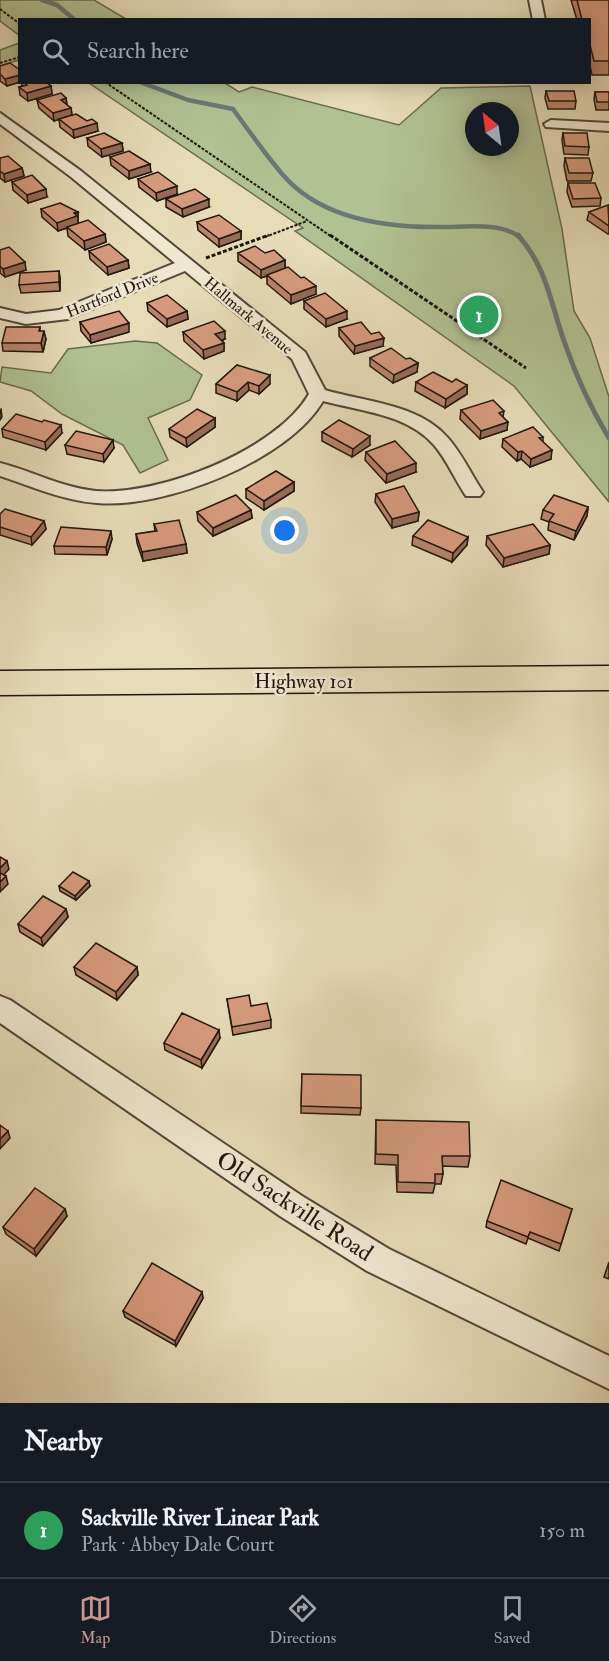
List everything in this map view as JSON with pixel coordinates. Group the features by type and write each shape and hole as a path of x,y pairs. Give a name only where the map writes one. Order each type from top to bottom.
{"highway":[{"name":"Highway 101","path":"0,661 609,657"},
{"name":"Highway 101","path":"0,683 609,678"}],"street":[{"path":"535,0 539,18"},
{"name":"Hallmark Avenue","path":"0,117 76,174 299,356 318,394"},
{"path":"551,124 609,127"},
{"name":"Hartford Drive","path":"0,313 26,319 62,315 188,264"},
{"path":"0,469 96,497 132,497 171,491 212,475 291,428 309,413 318,394 401,416 421,426 440,440 472,492"},
{"name":"Old Sackville Road","path":"0,1008 291,1206 378,1260 609,1373"}],"path":[{"path":"0,9 18,22"},
{"path":"0,63 18,58"},
{"path":"108,84 526,368"},
{"path":"188,264 307,221"}],"green space":[{"path":"0,0 94,0 124,18 18,18 18,34 0,21"},
{"path":"18,43 18,60 0,66 0,50"},
{"path":"90,84 227,84 239,92 252,87 399,125 441,88 530,86 562,229 574,311 590,338 609,397 609,502 514,386 295,231 303,228"},
{"path":"135,341 157,343 202,375 190,400 148,418 168,460 140,473 123,445 62,414 31,391 0,382 2,367 51,373 68,349"}],"building":[{"path":"577,0 609,0 609,61 594,61 591,49 591,18 582,18"},
{"path":"10,63 18,69 18,76 5,79 0,74 0,66"},
{"path":"48,84 51,86 27,93 19,87"},
{"path":"546,91 574,91 576,101 549,101"},
{"path":"595,92 609,92 609,102 597,102"},
{"path":"61,93 66,98 61,100 71,108 53,113 37,100"},
{"path":"76,114 87,121 92,119 97,123 73,130 59,119"},
{"path":"104,133 122,143 101,149 87,138"},
{"path":"563,133 587,133 589,147 565,146"},
{"path":"129,151 150,164 129,171 110,157"},
{"path":"8,156 22,168 4,174 0,171 0,158"},
{"path":"565,158 589,158 593,173 569,173"},
{"path":"158,172 177,186 156,193 138,179"},
{"path":"32,175 46,189 27,195 12,182"},
{"path":"568,183 595,183 601,198 573,199"},
{"path":"195,189 209,199 182,209 166,199"},
{"path":"60,203 78,212 74,213 77,216 57,223 41,209"},
{"path":"608,205 609,226 589,212"},
{"path":"219,215 241,231 219,239 197,222"},
{"path":"88,220 105,234 84,241 67,227"},
{"path":"109,244 128,260 107,267 89,251"},
{"path":"255,246 265,253 274,250 285,260 261,270 238,253"},
{"path":"9,247 25,262 3,269 0,266 0,250"},
{"path":"288,267 301,278 304,277 316,286 291,295 267,275"},
{"path":"59,271 59,282 19,285 20,273"},
{"path":"325,293 347,311 326,319 304,301"},
{"path":"167,295 187,311 167,319 147,303"},
{"path":"119,311 129,323 90,335 80,322"},
{"path":"214,321 225,331 215,334 224,343 203,350 183,332"},
{"path":"361,322 371,334 379,332 384,338 355,346 339,328"},
{"path":"6,327 40,327 39,331 44,331 41,343 2,343"},
{"path":"391,348 406,359 410,358 418,363 394,375 370,358"},
{"path":"237,365 270,375 259,386 248,382 237,392 216,384"},
{"path":"433,372 452,382 456,379 467,385 446,399 416,382"},
{"path":"493,400 504,411 499,413 508,422 481,431 461,410"},
{"path":"197,409 215,418 186,438 169,429"},
{"path":"16,414 61,425 45,442 2,429"},
{"path":"339,420 370,436 353,449 322,432"},
{"path":"533,427 543,437 539,438 552,450 531,459 522,451 518,452 503,439"},
{"path":"76,431 113,440 103,454 65,445"},
{"path":"395,441 416,463 387,474 366,452"},
{"path":"276,471 294,482 264,501 246,489"},
{"path":"404,486 419,512 392,519 376,494"},
{"path":"236,495 251,510 213,528 197,512"},
{"path":"554,495 588,507 576,531 549,521 554,514 543,510"},
{"path":"5,509 44,521 31,537 0,527 0,514"},
{"path":"179,520 186,544 142,552 136,534 157,531 154,524"},
{"path":"428,520 468,537 453,553 413,536"},
{"path":"533,524 550,545 504,558 487,536"},
{"path":"61,527 111,531 106,547 54,546"},
{"path":"0,857 7,861 0,868"},
{"path":"73,872 89,881 75,896 59,886"},
{"path":"0,873 6,876 0,882"},
{"path":"43,896 66,909 41,938 18,924"},
{"path":"96,943 137,967 116,992 74,967"},
{"path":"249,995 251,1006 267,1003 271,1020 232,1027 227,999"},
{"path":"182,1013 219,1030 201,1060 164,1043"},
{"path":"302,1074 361,1075 361,1108 301,1106"},
{"path":"376,1120 469,1122 470,1156 442,1156 443,1174 435,1174 435,1183 398,1182 398,1155 376,1154"},
{"path":"0,1125 8,1131 0,1139"},
{"path":"501,1180 572,1209 561,1244 530,1232 528,1237 487,1221"},
{"path":"35,1188 65,1209 34,1249 3,1227"},
{"path":"152,1263 202,1292 175,1341 123,1311"}],"waterway":[{"path":"42,0 57,5 73,18"},
{"path":"145,84 188,100 233,109 283,175 316,202 336,211 378,223 422,227 493,227 512,232 519,237"},
{"path":"518,235 528,247 542,272 573,367 609,438"}],"place":[{"name":"Sackville River Linear Park","path":"479,315"}]}
